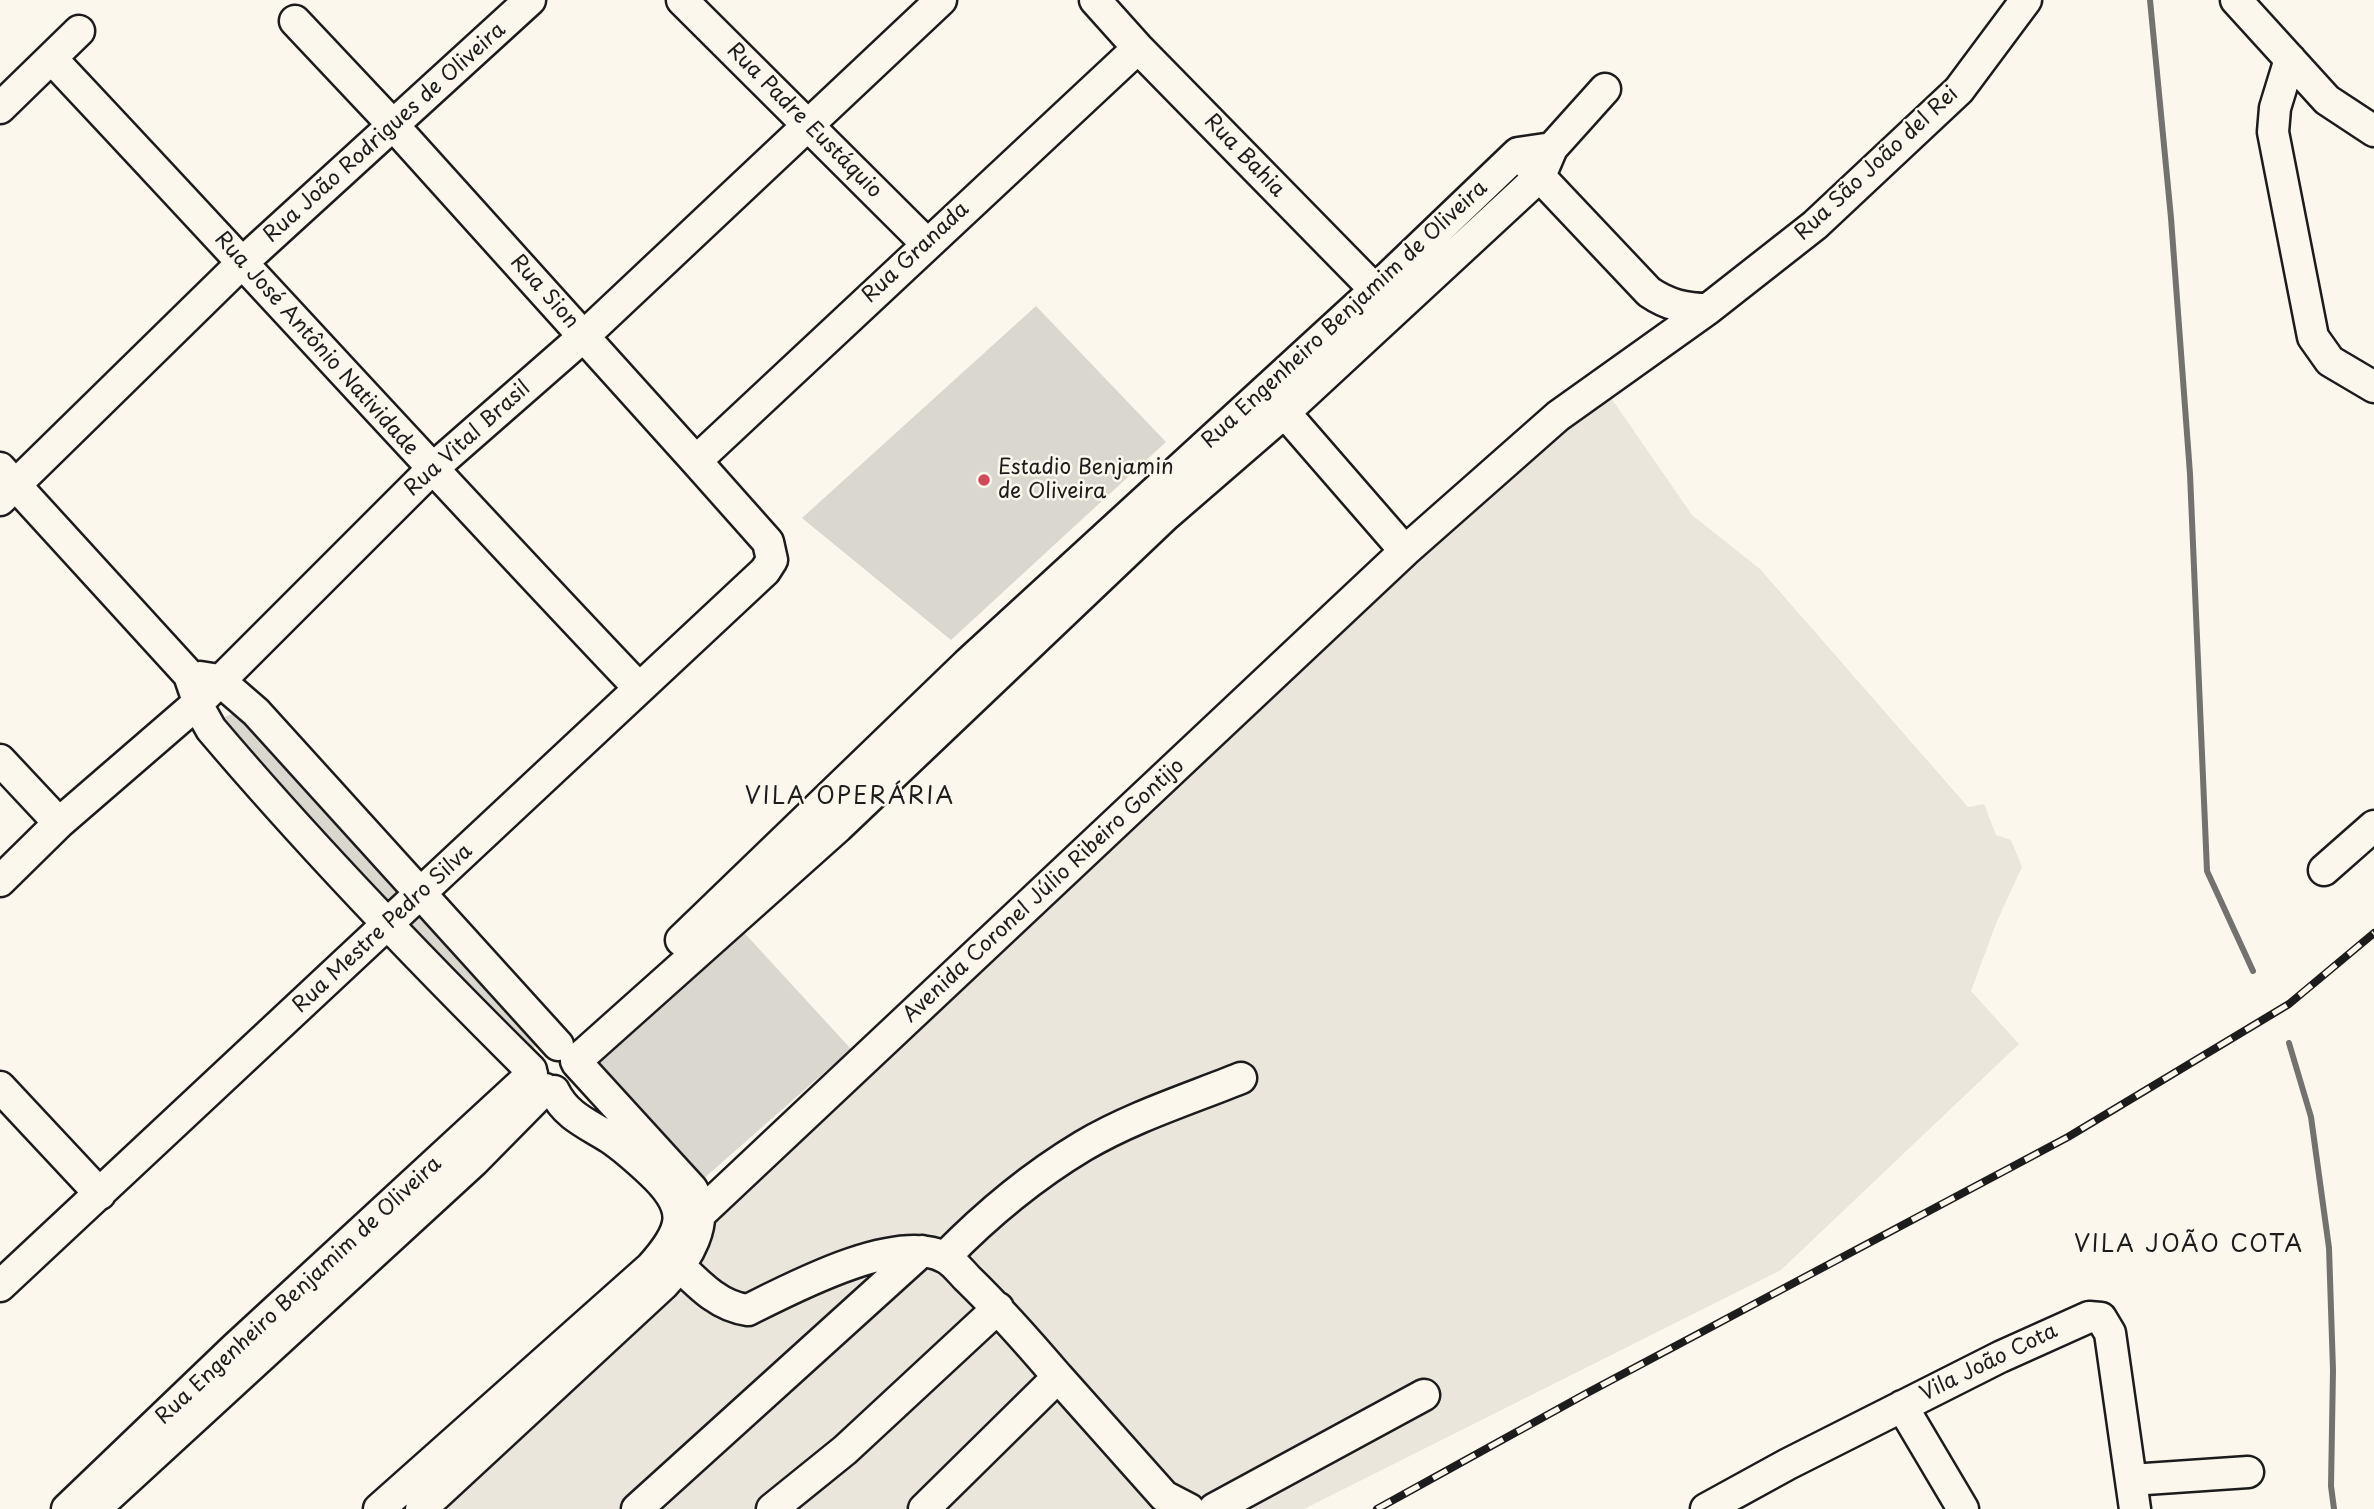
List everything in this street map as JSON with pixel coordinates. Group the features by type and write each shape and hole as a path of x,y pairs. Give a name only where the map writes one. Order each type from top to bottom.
{"street":[{"name":"Rua João Rodrigues de Oliveira","path":"6,484 243,262 530,0"},
{"name":"Rua Padre Eustáquio","path":"682,0 926,243"},
{"name":"Rua Vital Brasil","path":"219,680 431,470 584,336 941,0"},
{"name":"Rua Bahia","path":"1095,0 1138,48 1385,300"},
{"name":"Rua São João del Rei","path":"1708,309 1815,225 1959,90 2026,0"},
{"path":"2236,0 2327,100 2374,131"},
{"name":"Rua Sion","path":"295,22 393,125 768,542 772,560 765,571"},
{"path":"0,108 79,31"},
{"name":"Rua Granada","path":"696,461 926,243 1138,48"},
{"name":"Rua José Antônio Natividade","path":"52,59 243,262 431,470 639,688"},
{"path":"2290,59 2278,93 2273,132 2313,337 2330,361 2374,387"},
{"name":"Rua Engenheiro Benjamim de Oliveira","path":"569,1054 1165,516 1275,402 1385,300 1540,176 1552,148 1605,89"},
{"path":"1518,153 1552,148"},
{"path":"1518,153 1649,292 1663,302 1681,307 1708,309"},
{"name":"Rua Engenheiro Benjamim de Oliveira","path":"1385,300 1518,153"},
{"name":"Avenida Coronel Júlio Ribeiro Gontijo","path":"421,1509 496,1422 680,1233 1405,551 1558,416 1708,309"},
{"path":"1275,402 1405,551"},
{"path":"6,484 194,688 211,729 386,925 568,1112 633,1155 680,1233 710,1294 732,1308 748,1310 875,1255 896,1251 933,1254 998,1308 1164,1496 1189,1509"},
{"name":"Rua Mestre Pedro Silva","path":"0,1286 765,571"},
{"path":"0,881 194,688 219,680 256,712 683,1177 696,1196 680,1233"},
{"path":"0,760 59,823"},
{"path":"2324,870 2374,826"},
{"path":"540,1081 533,1060 543,1048 569,1054"},
{"path":"540,1081 569,1085 575,1079 569,1054"},
{"path":"637,1509 933,1254 1012,1196 1084,1145 1241,1078"},
{"name":"Rua Engenheiro Benjamim de Oliveira","path":"95,1509 171,1426 350,1258 474,1161 540,1081"},
{"path":"0,1087 100,1194"},
{"path":"772,1509 845,1450 998,1308"},
{"name":"Vila João Cota","path":"1706,1509 1902,1406 2076,1321 2101,1318 2110,1333 2133,1495"},
{"path":"924,1509 1058,1377"},
{"path":"1214,1509 1424,1395"},
{"path":"1902,1406 1963,1509"},
{"name":"Avenida Coronel Júlio Ribeiro Gontijo","path":"379,1509 496,1422"},
{"name":"Rua Engenheiro Benjamim de Oliveira","path":"67,1509 171,1426"},
{"path":"2133,1495 2248,1472"}],"shaded area":[{"name":"Estadio Benjamin de Oliveira","path":"1036,306 1166,442 951,640 802,518"},
{"path":"1607,392 1692,515 1760,569 1968,807 1984,804 1996,835 2011,840 2022,867 1997,921 1971,991 2019,1044 1781,1270 1304,1509 445,1509 693,1281 713,1207 1561,426"},
{"path":"242,710 412,895 385,918 210,723"},
{"path":"426,910 543,1037 524,1059 401,928"},
{"path":"738,926 851,1049 702,1180 587,1062"}],"waterway":[{"path":"2150,0 2171,218 2190,474 2207,871 2253,971"},
{"path":"2289,1043 2311,1117 2329,1248 2333,1370 2331,1486 2334,1509"}],"railway":[{"path":"1377,1509 1589,1392 2068,1137 2289,1004 2374,933"}],"place":[{"name":"Estadio Benjamin de Oliveira","path":"984,480"}],"district":[{"name":"VILA OPERÁRIA","path":"850,798"},
{"name":"VILA JOÃO COTA","path":"2189,1246"}]}
